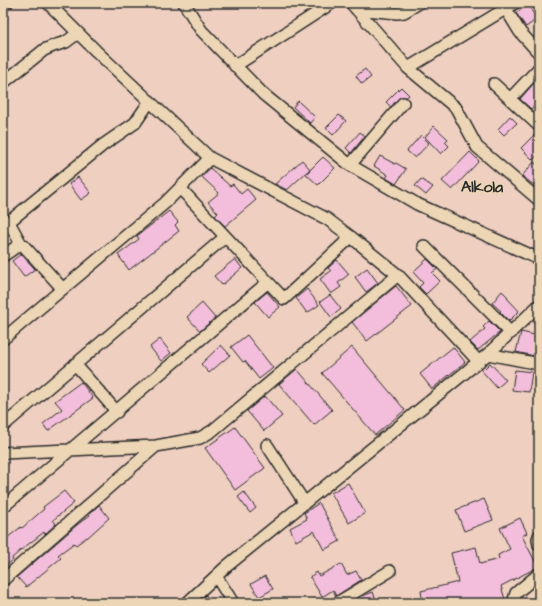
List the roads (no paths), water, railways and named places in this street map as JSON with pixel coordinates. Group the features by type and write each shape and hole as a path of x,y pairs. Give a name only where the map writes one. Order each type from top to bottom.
{"street":[{"path":"3,6 7,3"},
{"path":"48,3 78,34 210,158 327,219 398,275 479,362"},
{"path":"184,3 202,30 262,94 350,165 417,204 539,259"},
{"path":"235,66 332,3"},
{"path":"353,6 404,12 419,3"},
{"path":"408,68 504,6 515,3"},
{"path":"353,6 408,68 456,108 477,147 539,200"},
{"path":"504,6 520,32 539,53"},
{"path":"3,83 44,50 66,42 78,34"},
{"path":"510,99 539,68"},
{"path":"494,84 539,126"},
{"path":"62,288 21,244 6,218 103,145 135,123 150,101"},
{"path":"350,165 403,103"},
{"path":"3,339 165,203 210,158"},
{"path":"180,188 284,298 351,238"},
{"path":"3,426 225,237"},
{"path":"3,256 21,244"},
{"path":"424,246 511,332"},
{"path":"3,453 156,446 200,438 212,431 398,275"},
{"path":"3,507 117,412 268,282"},
{"path":"187,603 216,576 304,502 479,362 539,305"},
{"path":"488,354 539,364"},
{"path":"75,364 117,412"},
{"path":"268,445 304,502"},
{"path":"3,580 156,446"},
{"path":"539,536 539,545"},
{"path":"337,603 390,571"},
{"path":"514,603 516,593 539,574"},
{"path":"216,576 233,603"}],"district":[{"name":"Alkola","path":"482,186"}]}
